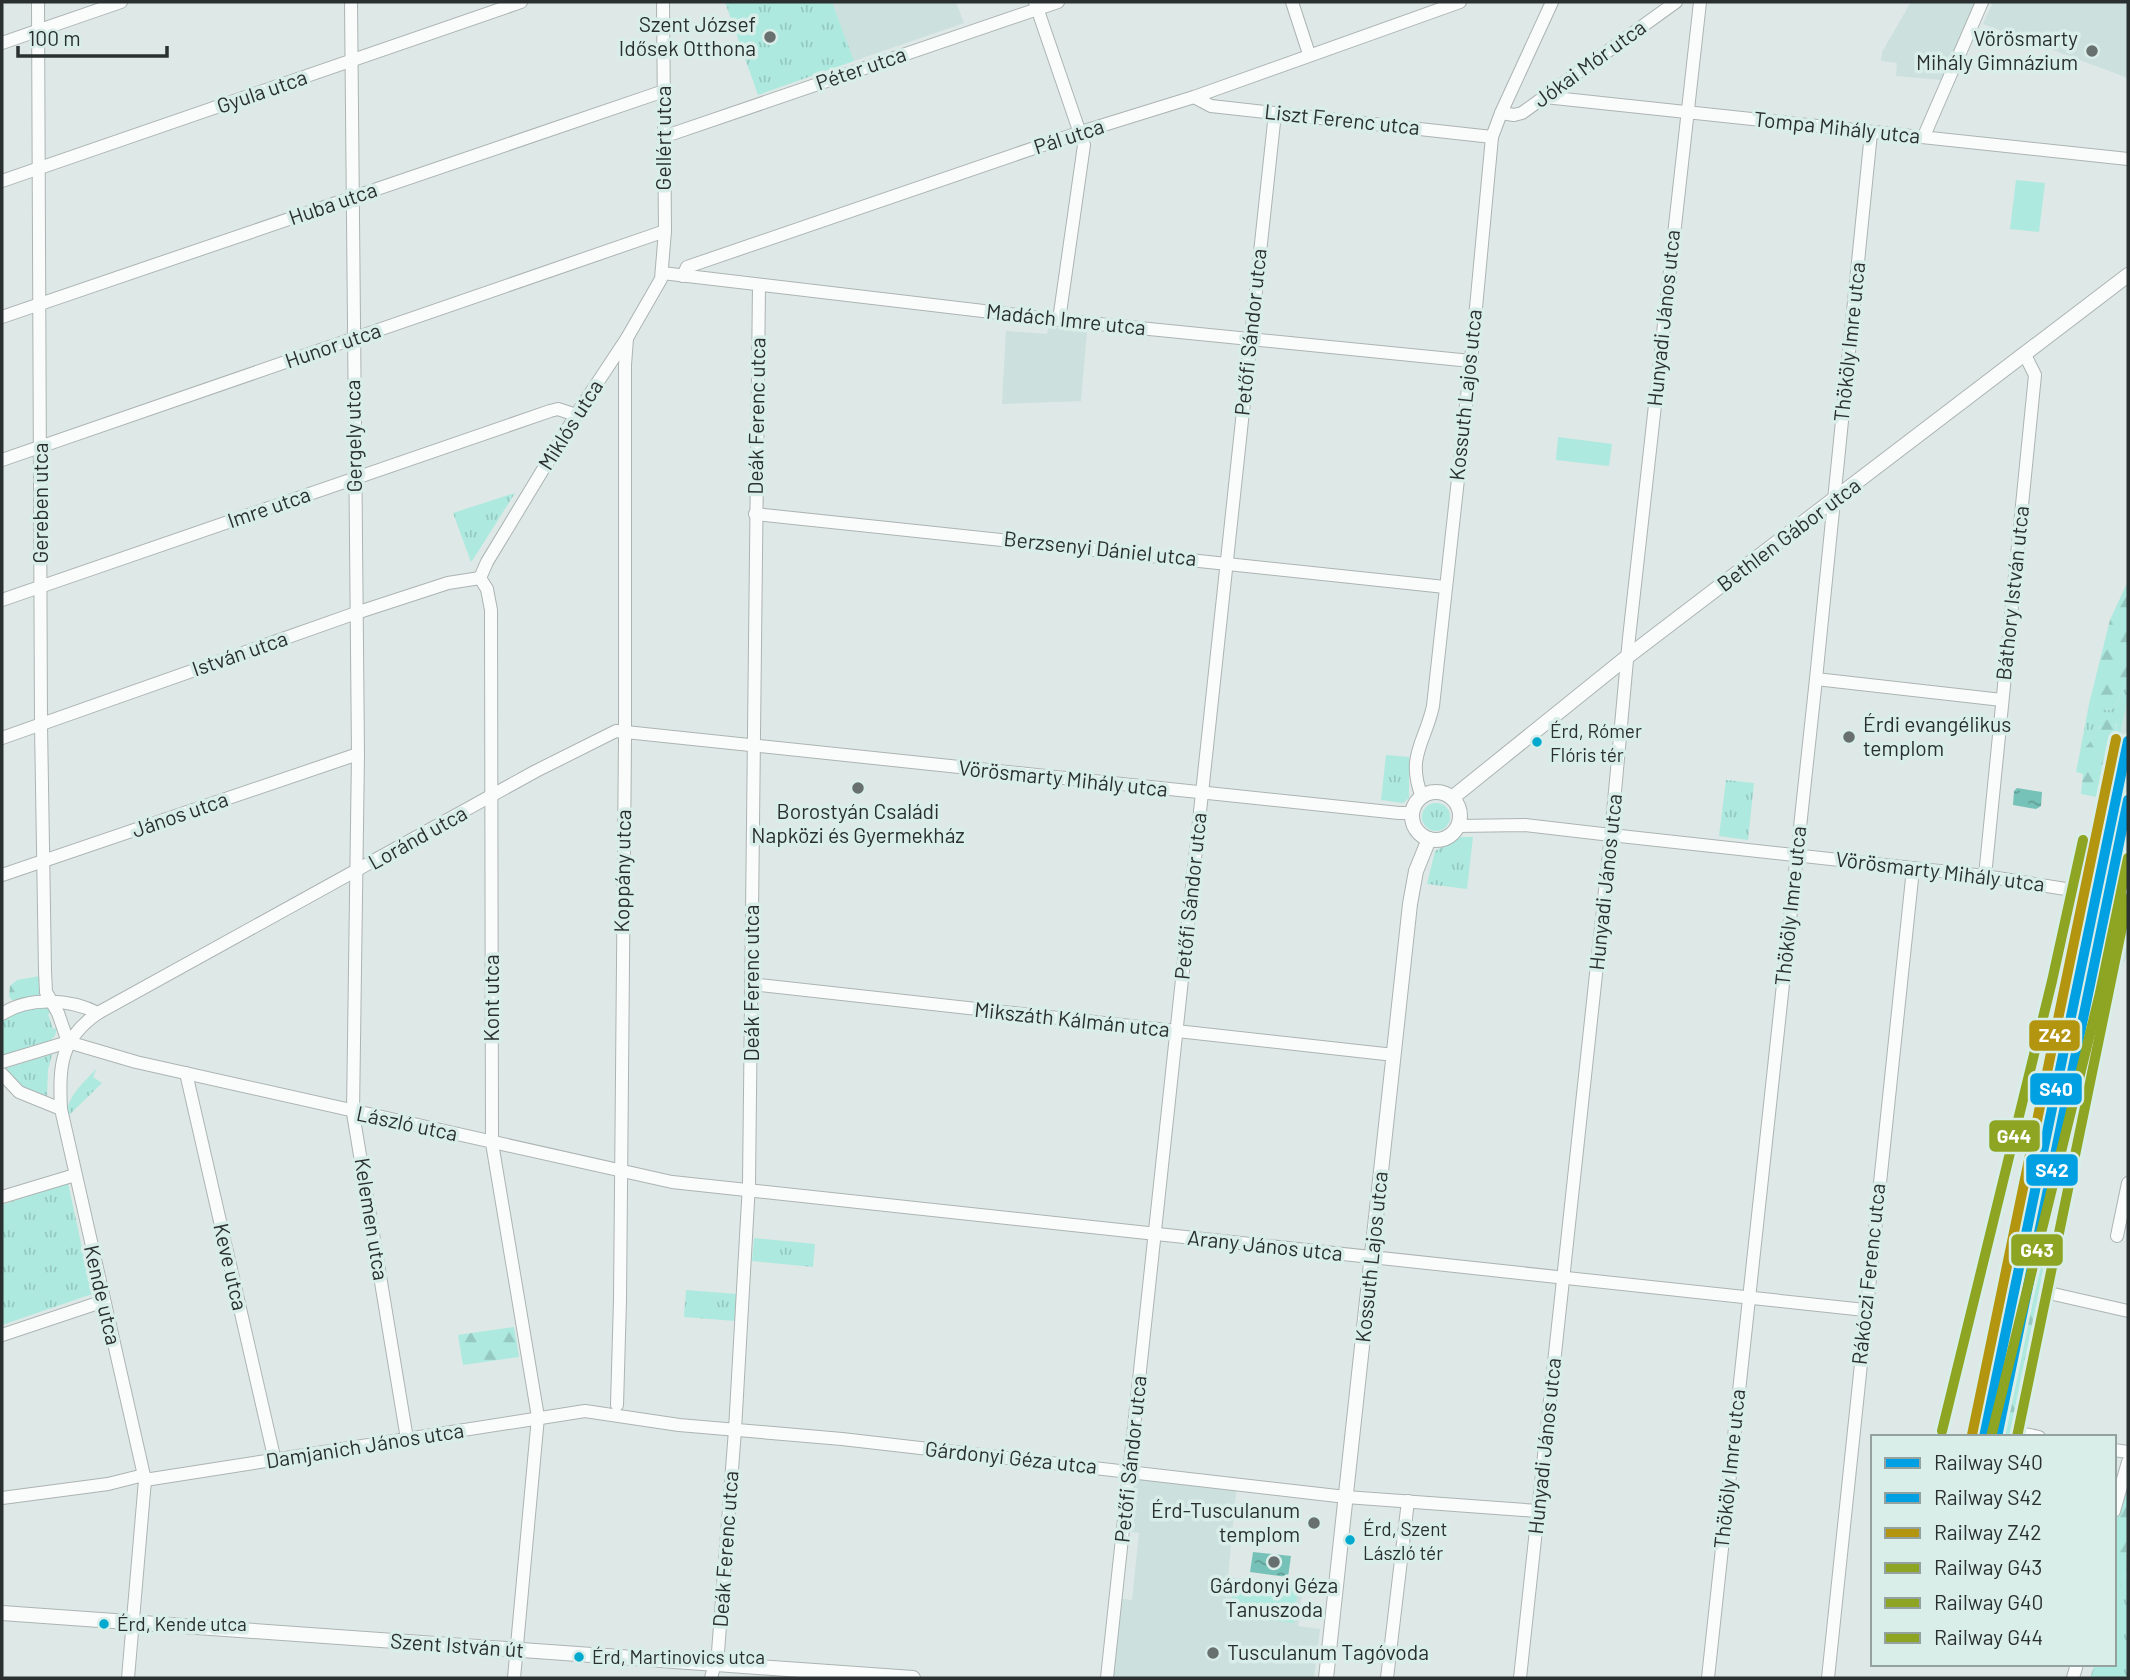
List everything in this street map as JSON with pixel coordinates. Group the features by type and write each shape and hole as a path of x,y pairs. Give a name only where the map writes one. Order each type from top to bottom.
{"street":[{"name":"Gereben utca","path":"38,2 41,724 45,971 46,992 58,1013 68,1042"},
{"path":"2,43 121,2"},
{"name":"Gergely utca","path":"351,2 354,197 352,339 358,754 356,871"},
{"name":"Gyula utca","path":"2,181 521,2"},
{"name":"Gellért utca","path":"662,273 665,231 663,2"},
{"name":"Péter utca","path":"663,136 1036,5 1058,2"},
{"path":"1292,2 1309,54"},
{"name":"Pál utca","path":"683,276 687,267 1081,132 1194,97 1460,2"},
{"name":"Kossuth Lajos utca","path":"1422,797 1416,774 1416,754 1428,727 1433,706 1471,361 1492,138 1552,2"},
{"name":"Jókai Mór utca","path":"1501,113 1522,113 1676,2"},
{"name":"Hunyadi János utca","path":"1520,1678 1611,835 1627,657 1700,2"},
{"path":"1924,136 1982,2"},
{"path":"1036,5 1084,145 1059,320"},
{"name":"Huba utca","path":"2,317 664,91"},
{"name":"Liszt Ferenc utca","path":"1194,97 1211,106 1492,138"},
{"name":"Tompa Mihály utca","path":"1545,97 2128,159"},
{"name":"Petőfi Sándor utca","path":"1107,1678 1275,113"},
{"name":"Thököly Imre utca","path":"1708,1678 1816,678 1871,133"},
{"name":"Hunor utca","path":"2,460 665,231"},
{"name":"Madách Imre utca","path":"662,273 1059,320 1471,361"},
{"name":"Miklós utca","path":"480,578 576,415 627,338 656,289 662,273"},
{"name":"Bethlen Gábor utca","path":"1452,798 1627,657 2128,275"},
{"name":"Deák Ferenc utca","path":"713,1671 735,1430 749,1191 758,285"},
{"name":"Koppány utca","path":"617,1405 627,338"},
{"name":"Báthory István utca","path":"1985,876 2035,375 2025,355"},
{"name":"Imre utca","path":"2,600 550,411 558,409 576,415"},
{"name":"Berzsenyi Dániel utca","path":"755,514 1445,587"},
{"name":"István utca","path":"2,738 356,613 448,583 480,578"},
{"name":"Kont utca","path":"480,578 487,589 491,610 492,1143 538,1417 514,1678"},
{"path":"1816,678 2002,700"},
{"name":"Loránd utca","path":"68,1042 82,1024 98,1013 536,771 612,732 625,731 755,746"},
{"name":"Vörösmarty Mihály utca","path":"755,746 1202,794 1413,813"},
{"name":"János utca","path":"2,875 358,754"},
{"path":"1437,792 1452,798 1459,811 1458,826 1449,836 1429,839 1416,829 1413,813 1422,797 1437,792"},
{"name":"Vörösmarty Mihály utca","path":"1458,826 1525,825 1985,876 2128,899"},
{"name":"Kossuth Lajos utca","path":"1326,1678 1410,904 1416,871 1429,839"},
{"name":"Rákóczi Ferenc utca","path":"1828,1678 1913,869"},
{"name":"Kelemen utca","path":"356,871 354,1113 407,1439"},
{"name":"Mikszáth Kálmán utca","path":"751,985 1394,1055"},
{"path":"2,1014 18,1006 51,1002 77,1003 98,1013"},
{"path":"2,1062 68,1042"},
{"name":"László utca","path":"68,1042 136,1062 354,1113 672,1182 749,1191"},
{"name":"Kende utca","path":"68,1042 62,1070 61,1109 144,1478 128,1678"},
{"name":"Keve utca","path":"186,1073 275,1461"},
{"path":"2,1074 19,1092 61,1109"},
{"path":"2,1197 75,1175"},
{"path":"2117,1236 2128,1183"},
{"name":"Arany János utca","path":"749,1191 1865,1310"},
{"path":"2049,1293 2128,1311"},
{"path":"2,1335 104,1301"},
{"name":"Damjanich János utca","path":"2,1497 275,1461 585,1411 604,1405 617,1405"},
{"path":"617,1405 631,1417"},
{"name":"Damjanich János utca","path":"585,1411 735,1430"},
{"name":"Gárdonyi Géza utca","path":"735,1430 1130,1471 1346,1497 1538,1511"},
{"path":"2020,1433 2030,1435"},
{"path":"2116,1504 2128,1462"},
{"path":"1387,1678 1408,1501"},
{"name":"Szent István út","path":"2,1613 516,1650 713,1671 913,1678"}],"shaded area":[{"path":"832,2 956,2 964,23 854,61"},
{"path":"1911,2 1977,2 1943,80 1896,76 1897,63 1881,61 1882,52"},
{"name":"Vörösmarty Mihály Gimnázium","path":"1993,2 2128,2 2128,78 1983,24"},
{"path":"1049,327 1087,331 1081,401 1002,404 1006,331 1047,334"},
{"path":"2128,697 2128,954 2084,1048 2080,1049 2001,1435 1963,1435 2073,963"},
{"path":"1130,1471 1237,1484 1228,1577 1303,1585 1298,1626 1320,1629 1314,1678 1107,1678 1116,1598 1132,1600 1139,1533 1124,1531"}],"green space":[{"path":"725,2 832,2 854,61 758,95"},
{"path":"2016,180 2045,183 2039,232 2010,229"},
{"path":"1558,437 1612,444 1609,466 1556,460"},
{"path":"515,493 474,558 471,562 453,513"},
{"path":"2128,581 2128,679 2114,708 2101,709 2089,704 2110,620"},
{"path":"2128,679 2128,697 2118,745 2116,724 2100,726 2093,742 2080,752 2089,704 2108,710 2114,708"},
{"path":"2107,718 2112,719 2116,728 2118,747 2107,799 2081,794 2083,774 2076,772 2080,752"},
{"path":"1386,755 1409,757 1409,798 1403,803 1381,800"},
{"path":"1726,780 1754,783 1748,840 1719,836"},
{"path":"1436,803 1446,807 1450,817 1446,827 1436,831 1426,827 1422,817 1426,807"},
{"path":"1461,837 1473,837 1467,889 1427,884 1435,851"},
{"path":"40,976 41,994 29,999 12,1000 9,996 10,986 17,980"},
{"path":"31,1006 50,1008 52,1012 48,1014 53,1029 57,1028 55,1036 51,1040 2,1056 2,1018"},
{"path":"2080,1049 2015,1435 2001,1435"},
{"path":"52,1054 47,1096 23,1087 4,1069"},
{"path":"97,1068 93,1077 102,1083 66,1118 73,1096"},
{"path":"68,1183 92,1294 2,1325 2,1205"},
{"path":"754,1238 815,1244 813,1267 752,1261"},
{"path":"686,1290 737,1294 735,1321 684,1317"},
{"path":"514,1327 519,1357 463,1365 458,1335"},
{"path":"2128,1474 2126,1574 2116,1599 2116,1519"},
{"path":"2128,1511 2128,1678 2090,1678 2094,1666 2116,1666 2116,1599 2126,1574"},
{"path":"1233,1581 1298,1586 1294,1623 1230,1615"}],"water":[{"path":"2017,788 2042,792 2041,806 2036,809 2013,805 2014,791"},
{"path":"1253,1552 1291,1556 1288,1577 1250,1572"}],"rail line":[{"name":"Z42","path":"1972,1435 2116,739"},
{"name":"S40","path":"1984,1435 2128,741"},
{"name":"S42","path":"1997,1435 2128,800"},
{"name":"G44","path":"1942,1431 2052,981 2083,840"},
{"name":"G43","path":"1991,1435 2100,993 2128,858"},
{"name":"G40","path":"2017,1435 2128,898"}],"place":[{"name":"Szent József Idősek Otthona","path":"770,37"},
{"name":"Vörösmarty Mihály Gimnázium","path":"2092,51"},
{"name":"Érdi evangélikus templom","path":"1849,737"},
{"name":"Érd, Rómer Flóris tér","path":"1537,742"},
{"name":"Borostyán Családi Napközi és Gyermekház","path":"858,788"},
{"name":"Érd-Tusculanum templom","path":"1314,1523"},
{"name":"Érd, Szent László tér","path":"1350,1540"},
{"name":"Gárdonyi Géza Tanuszoda","path":"1274,1562"},
{"name":"Érd, Kende utca","path":"104,1624"},
{"name":"Tusculanum Tagóvoda","path":"1213,1653"},
{"name":"Érd, Martinovics utca","path":"579,1657"}]}
